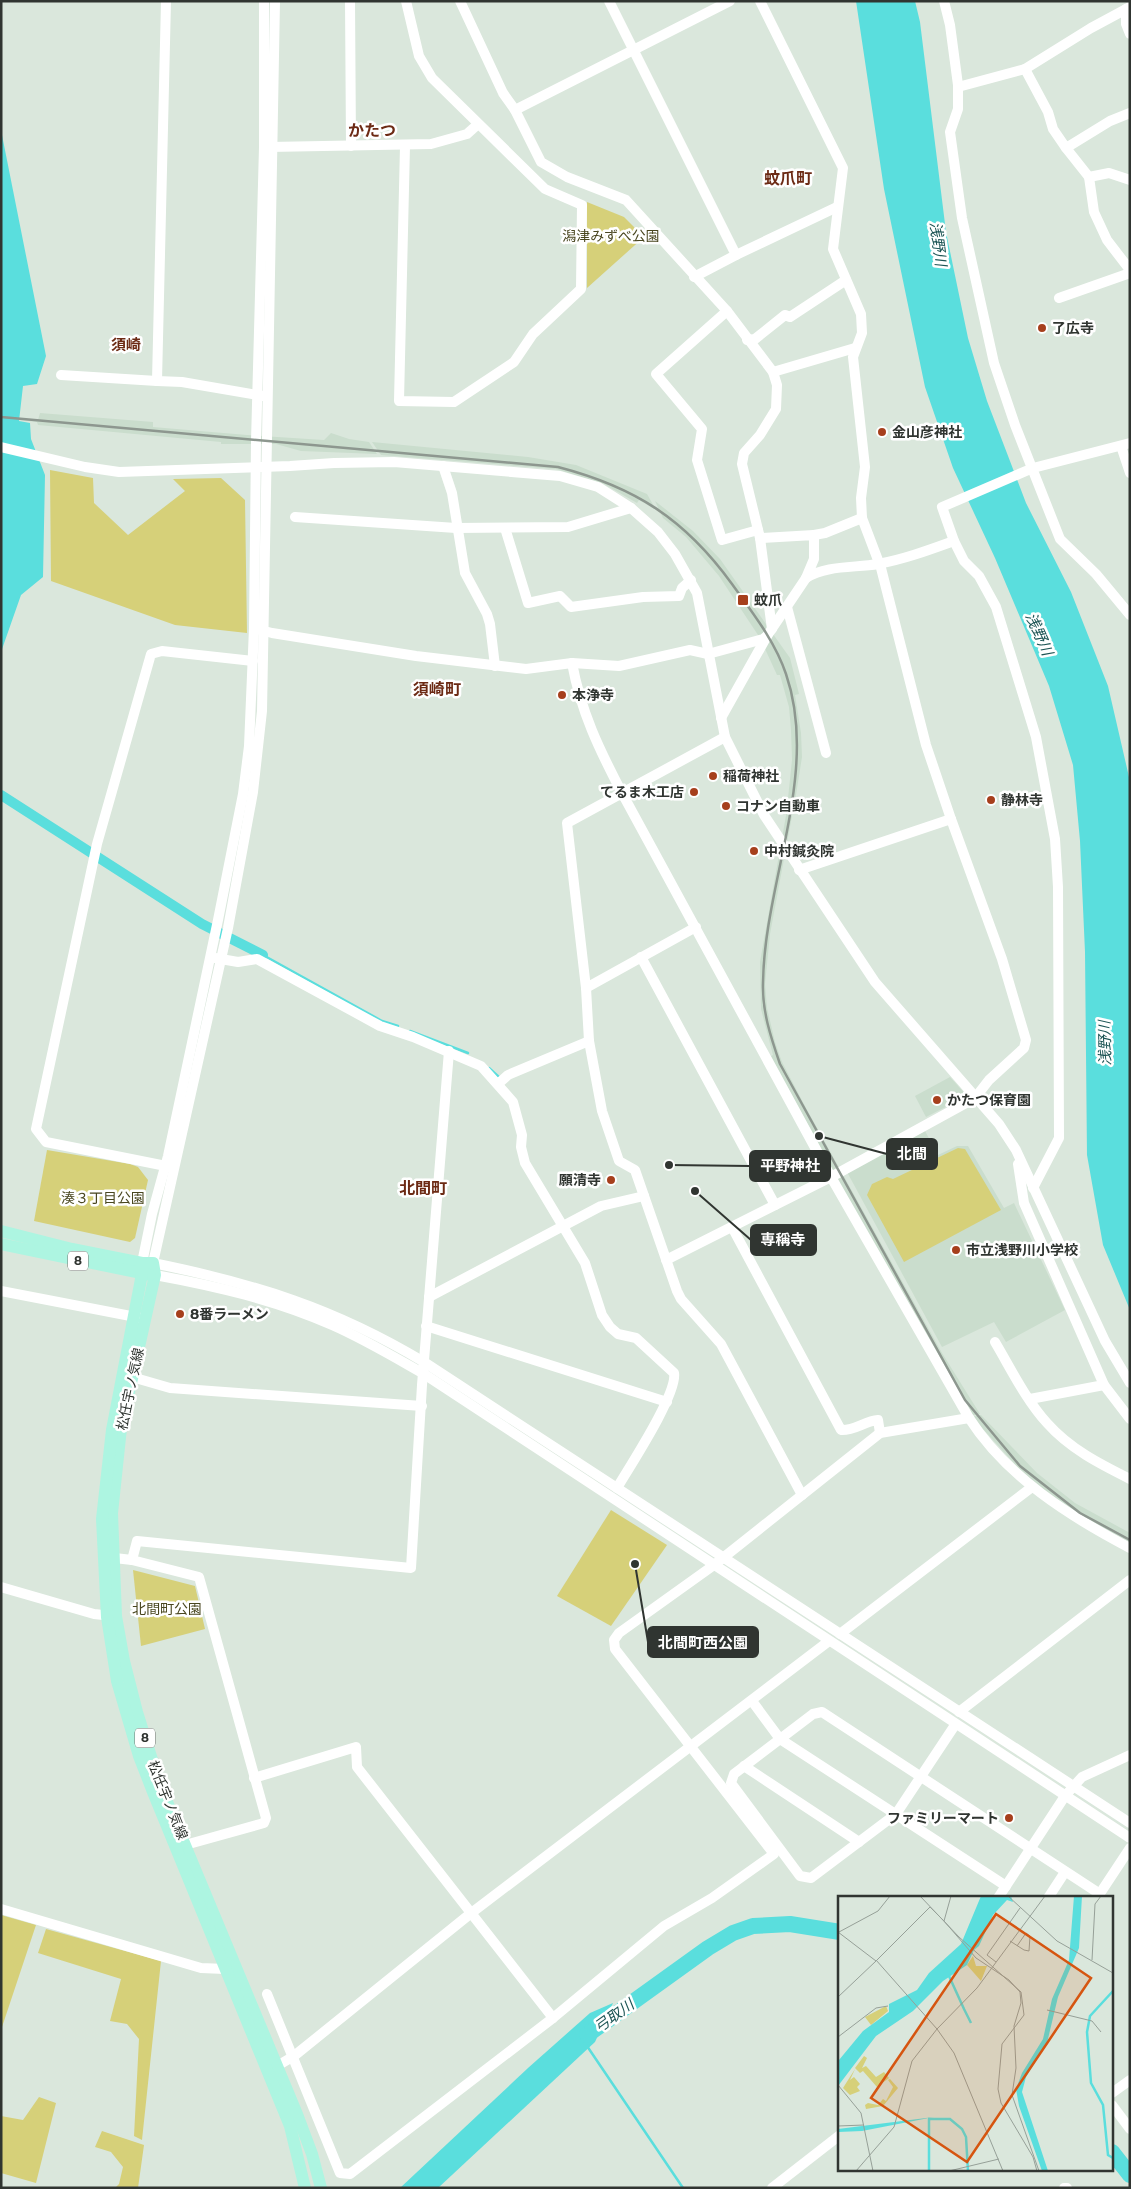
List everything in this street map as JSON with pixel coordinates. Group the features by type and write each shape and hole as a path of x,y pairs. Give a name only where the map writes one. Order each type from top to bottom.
{"main road":[{"name":"8","path":"1,1231 148,1269"},
{"name":"8","path":"1,1244 148,1269"},
{"name":"松任宇ノ気線","path":"148,1269 129,1376 105,1476 102,1519 108,1557 117,1681 131,1728 230,1967 312,2154 320,2188"},
{"name":"松任宇ノ気線","path":"273,2068 305,2188"}],"street":[{"path":"157,381 166,1"},
{"path":"264,1 269,147"},
{"path":"148,1269 176,1168 228,928 253,792 262,711 259,629 260,468 264,396 269,147 276,1"},
{"path":"350,1 351,146"},
{"path":"405,146 398,401 454,402 514,362 533,334 581,289 582,204 544,189 432,78 419,56 406,1"},
{"path":"460,1 503,93 515,110 541,162 567,177 626,200 694,277 727,311 747,340 760,352 773,372 777,385 776,408 760,435 744,453 742,464 759,534 770,632"},
{"path":"609,1 736,255"},
{"path":"515,110 730,1"},
{"path":"666,1260 733,1229 775,1204 831,1177 975,1098 988,1080 1024,1048 1026,1040 1002,959 926,745 881,568 862,518 861,498 865,467 853,357 862,333 861,314 833,249 843,168 760,1"},
{"path":"944,1 950,25 958,87 958,109 950,132 964,227 994,363 1030,470 1060,539 1096,574 1130,615"},
{"path":"958,87 1025,69 1127,8"},
{"path":"1127,8 1126,24 1130,34"},
{"path":"1025,69 1048,112 1053,130 1089,177 1094,212 1107,240 1130,272 1059,298"},
{"path":"1066,148 1110,121 1130,113"},
{"path":"269,147 405,146 449,140 467,134 478,125"},
{"path":"1089,177 1109,173 1130,180"},
{"path":"694,277 837,207"},
{"path":"747,340 755,339 785,315 790,317 846,280"},
{"path":"727,311 656,374 702,429 697,460 722,540 759,534 825,534 862,518"},
{"path":"773,372 855,348"},
{"path":"61,375 182,382 264,396"},
{"path":"1033,1188 1059,1138 1058,887 1055,838 1036,737 996,606 979,576 964,561 942,507 1030,470 1125,444 1130,473"},
{"path":"1,446 84,467 119,472 260,468 334,462 394,462 560,476 598,487 631,508 658,532 675,554 697,593 725,737 764,815 799,870 876,982 999,1124 1016,1150 1105,1341 1130,1383"},
{"path":"443,466 452,493 465,573 490,624 495,666"},
{"path":"294,517 459,528 568,528 631,508"},
{"path":"505,528 528,603 560,596 571,607 643,597 679,596 682,588 691,580"},
{"path":"721,718 770,632 806,578 814,559 814,535"},
{"path":"806,578 816,572 878,564 909,557 954,540"},
{"path":"787,607 826,753"},
{"path":"259,629 416,656 526,669 572,663 619,666 690,650 708,654 763,639 770,632"},
{"path":"148,1269 165,1166 214,940 246,766 254,661 259,629"},
{"path":"176,1168 46,1142 36,1129 97,844 151,654 162,652 254,661"},
{"path":"572,663 580,702 595,741 622,793 831,1177 969,1418 993,1451 1032,1488 1094,1529 1130,1548"},
{"path":"725,737 567,823 586,988 588,1041 602,1111 618,1161 635,1170 681,1299 721,1344 802,1495"},
{"path":"799,870 951,819"},
{"path":"586,988 696,927"},
{"path":"210,957 222,954 238,962 257,959 380,1026 481,1066 499,1083 513,1102 522,1134 521,1147 525,1163 564,1224 585,1263 602,1315 610,1327 618,1334 636,1338 674,1373 676,1380 667,1402 617,1488"},
{"path":"641,957 775,1204"},
{"path":"499,1083 508,1075 588,1041"},
{"path":"132,1560 136,1541 411,1568 426,1326 449,1052"},
{"path":"1016,1150 1024,1203 1104,1385 1130,1420"},
{"path":"429,1297 601,1206 644,1196"},
{"path":"733,1229 841,1430 847,1430 869,1421 878,1420 880,1432"},
{"path":"148,1269 264,1289 318,1308 382,1336 1130,1823"},
{"path":"148,1269 291,1309 332,1325 375,1346 424,1374 955,1725 1130,1838"},
{"path":"1,1291 139,1317"},
{"path":"426,1326 667,1402"},
{"path":"994,1342 1048,1425 1090,1459 1130,1479"},
{"path":"129,1376 170,1388 422,1406"},
{"path":"1030,1399 1104,1385"},
{"path":"268,1994 340,2174 350,2174 553,2018 664,1926 712,1898 774,1854 615,1649 614,1640 619,1633 714,1565 880,1432 969,1418"},
{"path":"840,1634 1032,1488"},
{"path":"108,1557 132,1560 199,1577 266,1818 264,1823 181,1846"},
{"path":"959,1712 1130,1580"},
{"path":"1,1587 112,1616"},
{"path":"273,2068 294,2056 470,1914 829,1641"},
{"path":"752,1701 780,1739 1006,1886"},
{"path":"955,1725 921,1776 896,1814 811,1878 800,1876 731,1783 734,1774 744,1766 813,1714 822,1712 921,1776 1098,1896 1130,1848"},
{"path":"254,1778 356,1747 357,1767 553,2018"},
{"path":"999,1896 1065,1796 1082,1777 1130,1754"},
{"path":"744,1766 859,1842"},
{"path":"1049,1896 1065,1872"},
{"path":"1,1909 201,1968 230,1967"},
{"path":"1114,2092 1130,2080"},
{"path":"1114,2108 1130,2129"},
{"path":"772,2188 789,2183 838,2137"}],"shaded area":[{"path":"40,413 153,422 153,427 247,435 324,440 331,433 349,439 369,442 377,454 301,451 276,444 221,444 221,442 38,425 37,422 1,418 38,420"},
{"path":"372,442 528,457 576,465 647,494 656,510 639,500 637,503 604,484 556,469 381,455"},
{"path":"655,501 693,531 720,559 790,658 799,694 795,695 801,733 802,757 793,814 787,808 792,760 789,707 780,675 777,675 760,638 719,576 686,537 663,518"},
{"path":"787,810 792,816 770,934 765,984 767,1008 775,1042 782,1062 806,1108 942,1353 980,1414 971,1416 899,1293 771,1056 773,1055 761,1009 760,962"},
{"path":"950,1077 967,1096 926,1117 915,1096"},
{"path":"925,1131 938,1155 957,1146 968,1146 1004,1208 1014,1203 1065,1310 1006,1342 994,1322 942,1347 847,1172"},
{"path":"981,1415 1037,1473 1075,1503 1130,1533 1130,1544 1061,1504 1024,1474 972,1417"}],"green space":[{"name":"潟津みずべ公園","path":"587,202 624,217 644,237 587,288"},
{"path":"50,470 93,478 94,503 128,535 185,491 173,479 221,478 245,500 247,633 175,625 51,581"},
{"path":"958,1148 965,1149 1001,1210 904,1262 867,1195 872,1184 887,1177 893,1179"},
{"name":"湊３丁目公園","path":"47,1150 138,1167 148,1180 135,1238 130,1242 34,1221"},
{"path":"611,1510 667,1545 611,1626 557,1596"},
{"name":"北間町公園","path":"133,1570 195,1586 205,1629 141,1646"},
{"path":"1,1915 36,1925 1,2030"},
{"path":"46,1929 161,1961 142,2140 134,2136 139,2039 127,2024 110,2021 121,1979 38,1953"},
{"path":"39,2097 56,2103 36,2183 1,2173 1,2116 23,2120"},
{"path":"102,2131 144,2145 138,2188 115,2188 119,2184 123,2167 111,2152 95,2147"}],"water":[{"name":"浅野川","path":"856,1 915,1 920,22 946,232 968,338 987,401 1026,503 1071,592 1108,686 1129,777 1130,1310 1103,1245 1087,1155 1085,952 1080,841 1073,765 1049,686 995,558 953,468 925,387 884,189"},
{"path":"1,130 46,356 37,384 23,386 19,421 30,423 31,439 45,475 43,577 21,595 1,652"},
{"path":"924,1138 930,1150 900,1166 893,1154"},
{"path":"613,2003 595,2042 438,2188 400,2188 528,2068 590,2013"}],"waterway":[{"path":"1,795 202,924 263,955"},
{"path":"263,955 382,1021 398,1026"},
{"path":"410,1031 468,1053"},
{"path":"489,1068 500,1078"},
{"name":"弓取川","path":"587,2035 708,1948 733,1933 753,1926 790,1924 838,1932"},
{"path":"587,2046 683,2188"},
{"name":"弓取川","path":"1114,2155 1130,2175"}],"railway":[{"path":"1,417 558,467 586,475 634,496 677,524 696,541 732,584 776,650 786,674 795,712 797,750 794,789 772,906 763,983 770,1034 780,1064 965,1400 1020,1466 1080,1513 1130,1540"}],"place":[{"name":"了広寺","path":"1042,328"},
{"name":"金山彦神社","path":"882,432"},
{"name":"蚊爪","path":"743,600"},
{"name":"本浄寺","path":"562,695"},
{"name":"稲荷神社","path":"713,776"},
{"name":"てるま木工店","path":"694,792"},
{"name":"静林寺","path":"991,800"},
{"name":"コナン自動車","path":"726,806"},
{"name":"中村鍼灸院","path":"754,851"},
{"name":"かたつ保育園","path":"937,1100"},
{"name":"北間","path":"819,1136"},
{"name":"平野神社","path":"669,1165"},
{"name":"願清寺","path":"611,1180"},
{"name":"専稱寺","path":"695,1191"},
{"name":"市立浅野川小学校","path":"956,1250"},
{"name":"8番ラーメン","path":"180,1314"},
{"name":"北間町西公園","path":"635,1564"},
{"name":"ファミリーマート","path":"1009,1818"}],"district":[{"name":"かたつ","path":"372,130"},
{"name":"蚊爪町","path":"788,178"},
{"name":"須崎","path":"126,345"},
{"name":"須崎町","path":"437,689"},
{"name":"北間町","path":"423,1188"}]}
